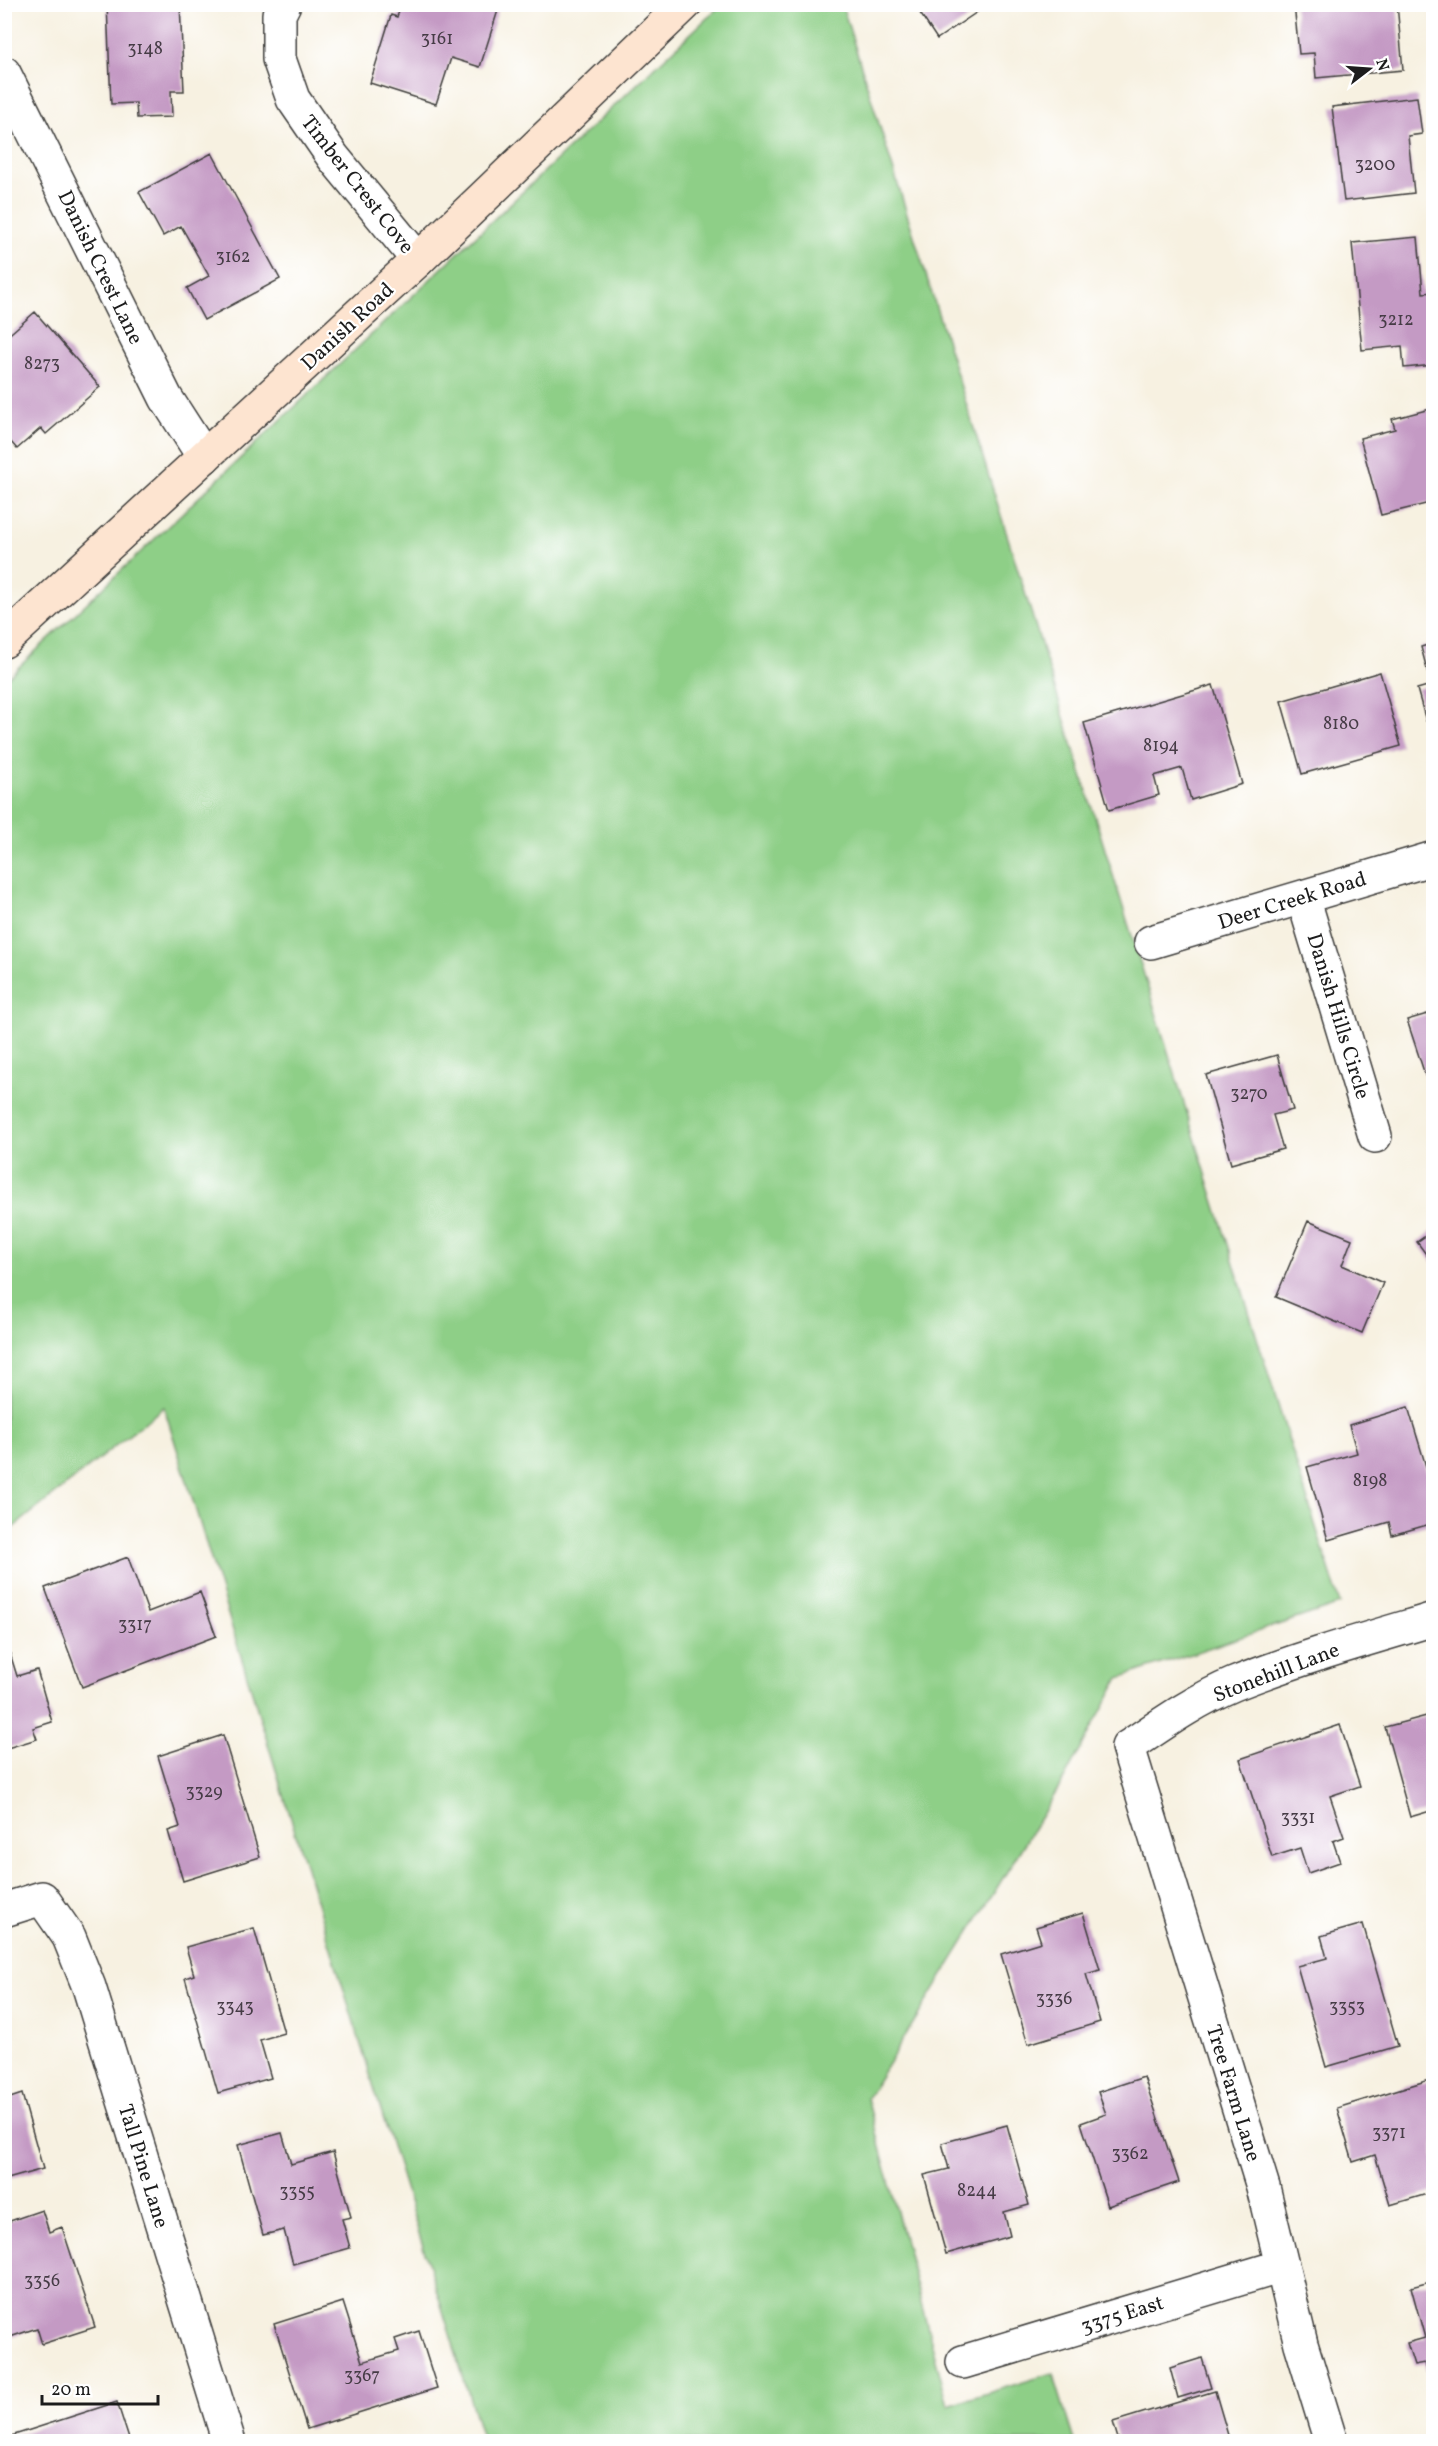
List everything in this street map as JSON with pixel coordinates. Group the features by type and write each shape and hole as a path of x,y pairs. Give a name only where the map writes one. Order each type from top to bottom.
{"street":[{"name":"Timber Crest Cove","path":"284,4 279,14 279,59 293,99 333,158 418,260"},
{"name":"Danish Road","path":"4,641 418,260 685,4"},
{"name":"Danish Crest Lane","path":"4,73 166,399 204,457"},
{"name":"Deer Creek Road","path":"1151,942 1434,858"},
{"name":"Danish Hills Circle","path":"1303,897 1375,1136"},
{"name":"Stonehill Lane","path":"1128,1747 1193,1705 1233,1685 1348,1645 1434,1619"},
{"name":"Tree Farm Lane","path":"1128,1747 1263,2187 1301,2344 1331,2442"},
{"name":"Tall Pine Lane","path":"4,1910 42,1898 69,1937 89,1987 229,2442"},
{"name":"3375 East","path":"963,2362 1282,2266"}],"green space":[{"path":"721,5 842,5 1340,1604 1119,1678 1063,1781 867,2098 948,2405 1053,2373 1074,2441 483,2441 164,1407 5,1534 5,680"}],"building":[{"path":"107,4 180,4 184,91 171,91 172,117 137,118 136,103 111,104"},
{"path":"401,4 500,4 480,67 451,58 436,104 370,83 391,15 397,17"},
{"path":"914,4 989,4 937,39"},
{"path":"1294,4 1397,4 1403,70 1316,78 1314,53 1299,54"},
{"path":"1417,97 1422,134 1408,136 1414,193 1344,201 1332,107"},
{"path":"212,153 280,279 204,320 187,288 209,276 181,226 163,236 139,192"},
{"path":"1418,237 1423,293 1434,292 1434,365 1404,368 1402,346 1362,350 1352,243"},
{"path":"35,312 100,387 46,434 41,428 17,449 4,434 4,339"},
{"path":"1434,408 1434,502 1381,515 1360,438 1395,429 1392,419"},
{"path":"1434,643 1434,719 1426,721 1417,689 1431,685 1421,647"},
{"path":"1380,672 1401,746 1302,774 1281,701"},
{"path":"1213,685 1242,784 1191,800 1182,768 1154,776 1159,795 1109,810 1084,723"},
{"path":"1434,1012 1434,1092 1431,1093 1407,1020"},
{"path":"1277,1055 1293,1110 1273,1115 1283,1149 1231,1164 1206,1075"},
{"path":"1308,1221 1352,1239 1342,1265 1383,1283 1362,1333 1276,1297"},
{"path":"1434,1230 1434,1265 1417,1242"},
{"path":"1408,1407 1434,1493 1434,1523 1392,1535 1389,1522 1328,1540 1307,1467 1357,1453 1349,1425"},
{"path":"128,1557 148,1612 200,1592 216,1636 82,1687 45,1588"},
{"path":"7,1644 17,1676 37,1670 52,1722 33,1728 37,1739 4,1749 4,1645"},
{"path":"1434,1714 1434,1810 1410,1817 1385,1727"},
{"path":"1340,1725 1360,1786 1330,1796 1344,1837 1333,1841 1340,1862 1308,1873 1300,1848 1272,1857 1240,1759"},
{"path":"223,1735 260,1857 183,1881 168,1831 180,1827 158,1756"},
{"path":"1083,1913 1100,1970 1086,1974 1100,2022 1028,2044 1001,1954 1041,1942 1036,1927"},
{"path":"1363,1924 1398,2046 1326,2067 1297,1966 1327,1958 1321,1936"},
{"path":"254,1928 284,2033 260,2040 271,2078 218,2093 185,1978 194,1975 186,1947"},
{"path":"1144,2077 1179,2182 1108,2206 1081,2123 1106,2114 1098,2092"},
{"path":"1429,2080 1434,2094 1434,2192 1390,2205 1375,2155 1353,2162 1337,2108"},
{"path":"22,2094 43,2169 4,2180 4,2100"},
{"path":"1007,2125 1029,2205 1004,2212 1010,2236 946,2254 924,2175 949,2169 942,2143"},
{"path":"282,2133 291,2164 333,2152 351,2217 342,2219 350,2248 293,2264 284,2230 263,2235 238,2145"},
{"path":"42,2210 49,2232 62,2227 95,2327 42,2344 37,2328 7,2338 4,2329 4,2223"},
{"path":"1434,2281 1433,2395 1424,2363 1414,2365 1407,2343 1425,2338 1411,2287"},
{"path":"343,2302 362,2362 399,2351 395,2339 419,2331 437,2388 307,2429 274,2324"},
{"path":"1202,2358 1211,2388 1178,2398 1170,2368"},
{"path":"1215,2391 1230,2442 1119,2442 1113,2422"},
{"path":"117,2402 130,2442 10,2442 8,2437"}]}
